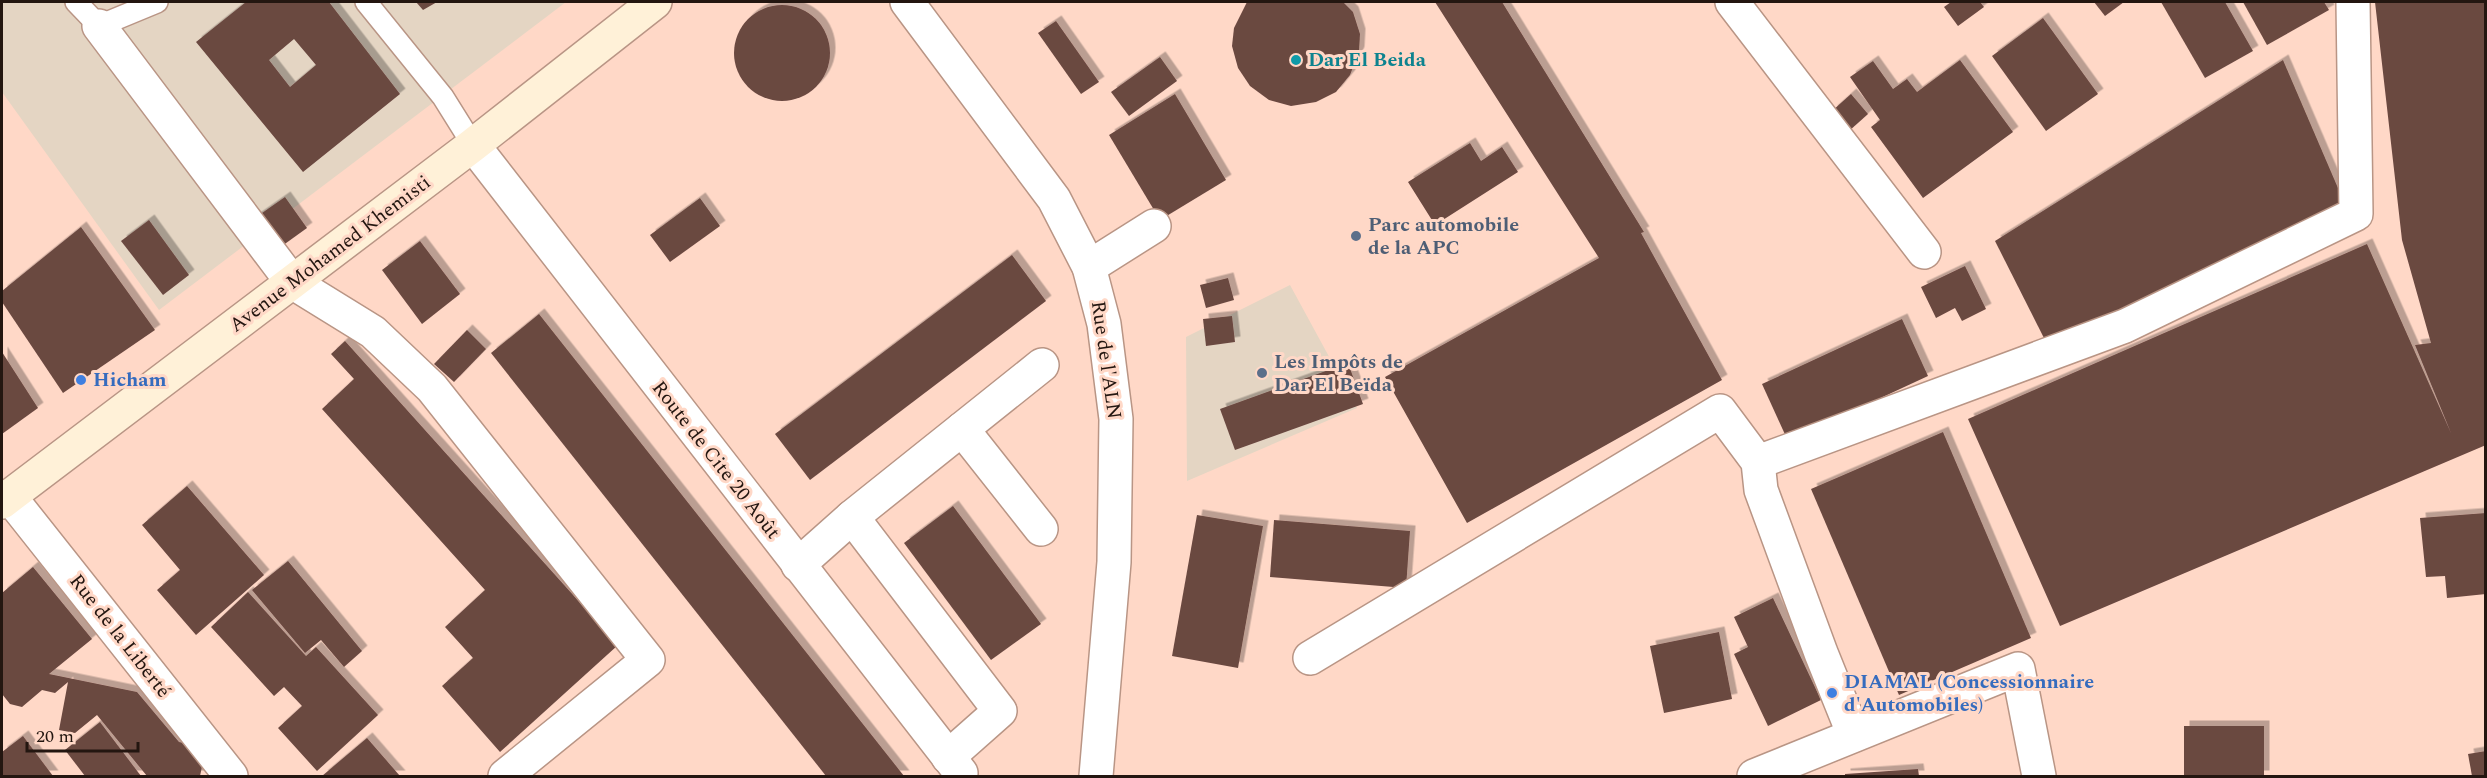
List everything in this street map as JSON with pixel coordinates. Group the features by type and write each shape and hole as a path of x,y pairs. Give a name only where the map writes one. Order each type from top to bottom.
{"main road":[{"name":"Avenue Mohamed Khemisti","path":"5,499 473,145 655,2"}],"street":[{"name":"Rue de l'ALN","path":"907,2 1054,199 1089,267 1104,324 1116,419 1114,562 1096,777"},
{"path":"1732,2 1924,252"},
{"path":"1758,462 2125,326 2356,214 2353,2"},
{"path":"99,26 292,282 373,332 432,388 648,660 505,777"},
{"name":"Route de Cite 20 Août","path":"473,145 955,765 1000,711 852,517"},
{"path":"1089,267 1154,226"},
{"path":"798,565 852,517 1042,365"},
{"path":"1310,658 1720,411 1758,462 1761,490 1854,735"},
{"path":"962,429 1041,529"},
{"name":"Rue de la Liberté","path":"5,499 231,777"},
{"path":"1754,777 2018,669 2039,777"}],"lane":[{"path":"76,2 99,26 157,2"},
{"path":"366,2 443,97 473,145"}],"shaded area":[{"path":"2,2 566,2 159,310 2,92"},
{"name":"Les Impôts de Dar El Beïda","path":"1290,285 1357,408 1187,481 1186,337"}],"building":[{"path":"246,2 329,2 400,94 303,172 196,42","holes":["294,39 316,65 290,87 269,60"]},
{"path":"416,2 437,2 423,10"},
{"name":"Dar El Beida","path":"1247,2 1343,2 1353,12 1360,34 1359,52 1350,75 1336,92 1316,102 1291,106 1269,100 1250,86 1238,68 1232,46 1234,28"},
{"path":"1435,2 1502,2 1644,232 1641,233 1722,380 1467,523 1385,377 1599,258"},
{"path":"1951,2 1980,2 1984,7 1958,26 1944,7"},
{"path":"2094,2 2124,2 2105,16"},
{"path":"2161,2 2225,2 2253,51 2205,78"},
{"path":"2243,2 2324,2 2329,10 2267,45"},
{"path":"2375,2 2486,2 2486,445 2060,626 1968,419 2367,244 2451,433 2415,345 2431,343 2402,240"},
{"path":"782,5 800,9 816,19 826,35 830,53 826,71 816,87 800,97 782,101 764,97 748,87 738,71 734,53 738,35 748,19 764,9"},
{"path":"2043,18 2098,94 2046,131 1992,56"},
{"path":"1056,21 1099,82 1081,94 1038,33"},
{"path":"1160,57 1177,81 1129,116 1111,92"},
{"path":"1960,60 2013,132 1923,198 1871,127 1880,120 1850,77 1873,61 1893,89 1907,79 1917,92"},
{"path":"2283,60 2347,209 2046,342 1995,241"},
{"path":"1175,94 1226,180 1160,220 1109,135"},
{"path":"1851,94 1868,114 1849,131 1832,111"},
{"path":"1470,143 1481,161 1502,147 1518,172 1435,225 1408,182"},
{"path":"285,197 307,228 275,251 252,220"},
{"path":"700,198 720,226 670,262 650,235"},
{"path":"149,220 189,275 163,295 121,241"},
{"path":"81,227 155,330 63,393 2,302 2,291"},
{"path":"420,241 460,294 422,324 382,270"},
{"path":"1012,255 1046,301 810,480 775,434"},
{"path":"1965,266 1986,309 1962,321 1955,308 1936,318 1921,287"},
{"path":"1228,278 1234,300 1206,308 1200,285"},
{"path":"539,314 904,776 826,776 491,353"},
{"path":"1232,316 1235,342 1206,346 1203,319"},
{"path":"1902,319 1928,376 1788,441 1762,384"},
{"path":"467,330 486,349 454,382 434,364"},
{"path":"345,341 618,645 500,752 442,686 473,658 445,627 485,590 322,409 354,379 331,354"},
{"path":"2,352 38,408 2,434"},
{"path":"1348,363 1363,404 1235,450 1220,409"},
{"path":"1943,432 2031,638 1899,695 1811,489"},
{"path":"187,486 264,575 196,635 157,590 180,570 142,525"},
{"path":"953,506 1041,624 991,660 904,543"},
{"path":"2486,513 2486,594 2447,598 2445,576 2426,577 2420,518"},
{"path":"1197,515 1263,526 1238,668 1172,656"},
{"path":"1274,520 1410,531 1406,588 1270,577"},
{"path":"288,561 362,651 344,667 321,640 305,653 252,590"},
{"path":"33,567 92,639 49,674 137,692 179,742 206,748 200,776 147,776 97,715 75,733 59,730 68,682 55,693 42,690 22,707 10,704 2,694 2,593"},
{"path":"248,592 306,656 316,647 378,715 317,771 278,728 302,706 284,687 274,696 211,627"},
{"path":"1773,598 1821,700 1768,726 1734,654 1748,647 1734,617"},
{"path":"1719,632 1732,699 1664,713 1650,646"},
{"path":"100,722 141,776 85,776 65,750"},
{"path":"2184,726 2264,726 2264,776 2184,776"},
{"path":"23,736 53,776 2,776 2,752"},
{"path":"367,738 400,776 322,776"},
{"path":"2486,751 2486,776 2472,776 2468,754"},
{"path":"1918,769 1919,776 1845,776 1845,774"}],"place":[{"name":"Dar El Beida","path":"1296,60"},
{"name":"Parc automobile de la APC","path":"1356,236"},
{"name":"Les Impôts de Dar El Beïda","path":"1262,373"},
{"name":"Hicham","path":"81,380"},
{"name":"DIAMAL (Concessionnaire d'Automobiles)","path":"1832,693"}]}
